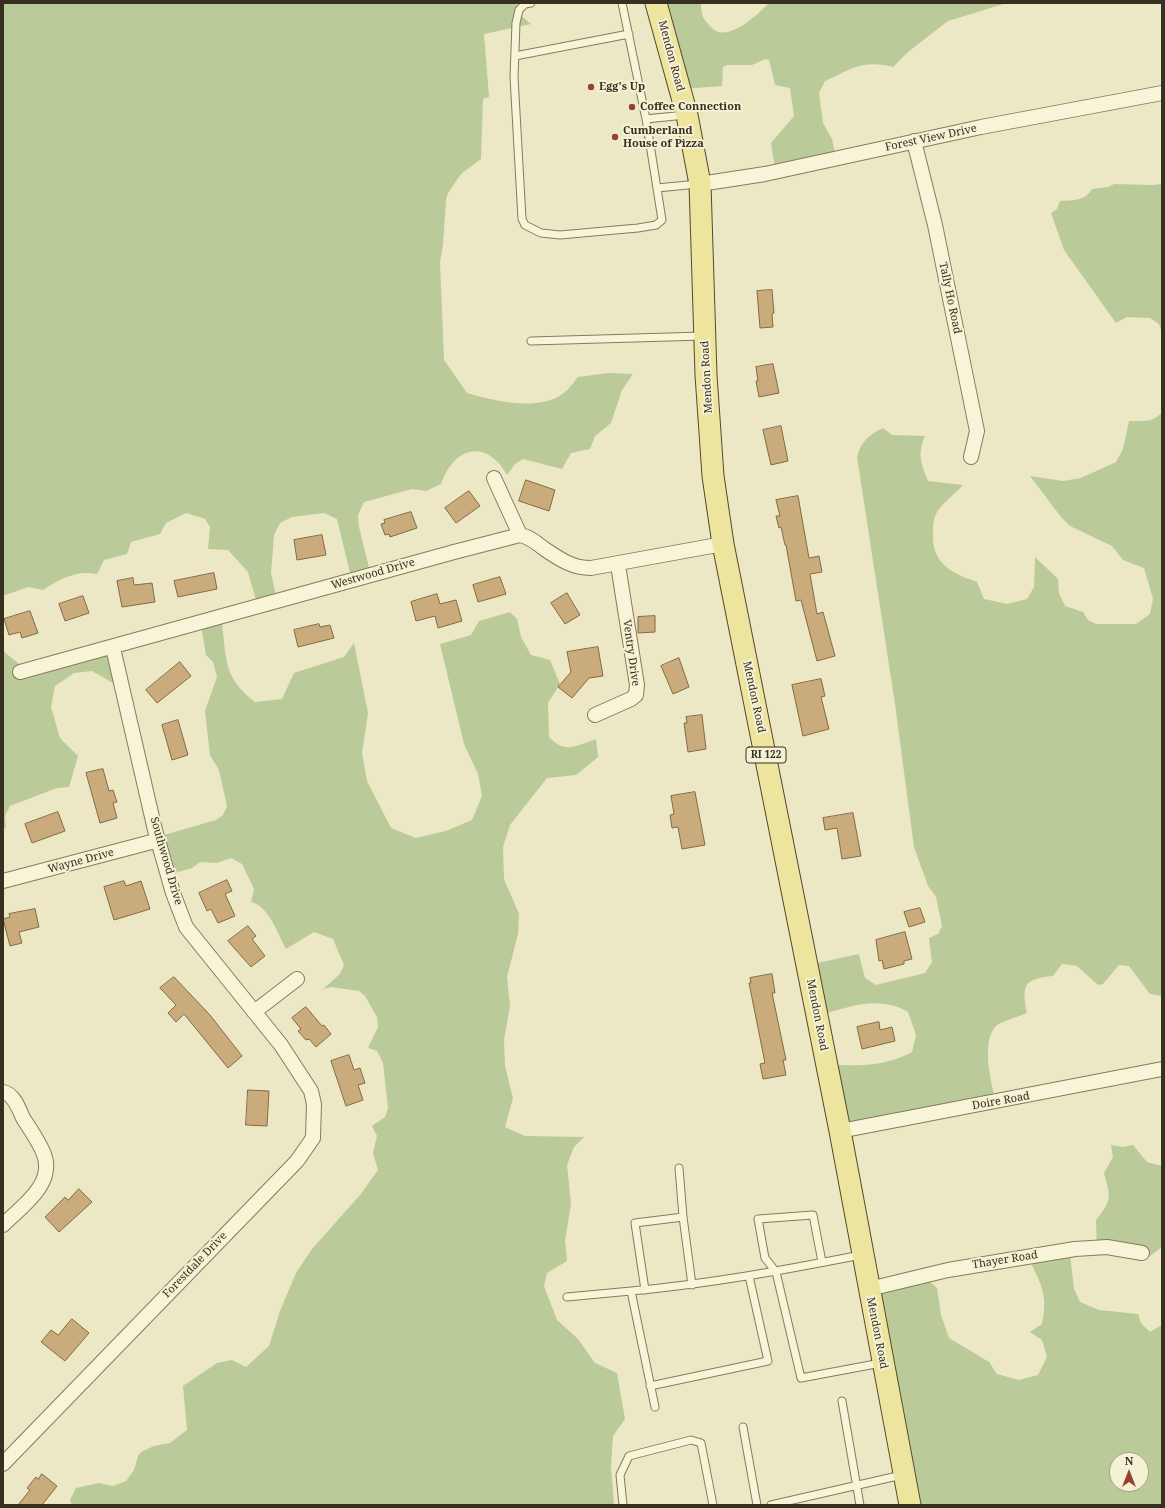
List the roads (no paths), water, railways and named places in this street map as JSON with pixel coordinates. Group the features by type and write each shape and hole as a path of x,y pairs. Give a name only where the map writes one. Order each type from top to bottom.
{"main road":[{"name":"Mendon Road","path":"656,3 687,114 700,184 705,336 713,476 723,544 840,1131 910,1505"}],"street":[{"name":"Forest View Drive","path":"700,184 766,174 914,141 1162,93"},
{"name":"Tally Ho Road","path":"914,141 935,224 976,430 971,456"},
{"path":"494,478 520,535 528,536 546,550 577,568 618,565 723,544"},
{"name":"Westwood Drive","path":"20,672 113,648 269,603 520,535"},
{"name":"Ventry Drive","path":"595,715 631,700 636,695 637,685 618,565"},
{"name":"Southwood Drive","path":"113,648 159,840 173,893 186,926 281,1045"},
{"name":"Wayne Drive","path":"3,881 159,840"},
{"path":"254,1012 297,979"},
{"name":"Forestdale Drive","path":"3,1464 308,1148 313,1138 314,1127 314,1104 311,1091 281,1045"},
{"name":"Doire Road","path":"840,1131 1162,1069"},
{"path":"3,1092 13,1098 44,1154 46,1167 44,1181 36,1192 3,1225"},
{"name":"Thayer Road","path":"869,1289 948,1270 1075,1249 1107,1247 1142,1253"}],"lane":[{"path":"530,3 525,4 519,10 516,23 514,77 522,219 525,226 542,233 560,235 656,225 662,220 646,118 622,3"},
{"path":"515,56 629,34"},
{"path":"646,118 687,114"},
{"path":"657,188 700,184"},
{"path":"531,341 705,336"},
{"path":"679,1168 683,1217 692,1285"},
{"path":"822,1262 813,1215 758,1219 765,1258 776,1272 801,1378 883,1362"},
{"path":"646,1290 636,1223 683,1217"},
{"path":"567,1297 692,1285 776,1272 863,1254"},
{"path":"650,1386 768,1361 749,1276"},
{"path":"631,1291 654,1407"},
{"path":"842,1402 860,1505"},
{"path":"743,1427 757,1505"},
{"path":"623,1505 620,1475 629,1456 690,1440 701,1443 713,1505"},
{"path":"771,1505 904,1474"}],"place":[{"name":"Egg's Up","path":"591,87"},
{"name":"Coffee Connection","path":"632,107"},
{"name":"Cumberland House of Pizza","path":"615,137"}]}
